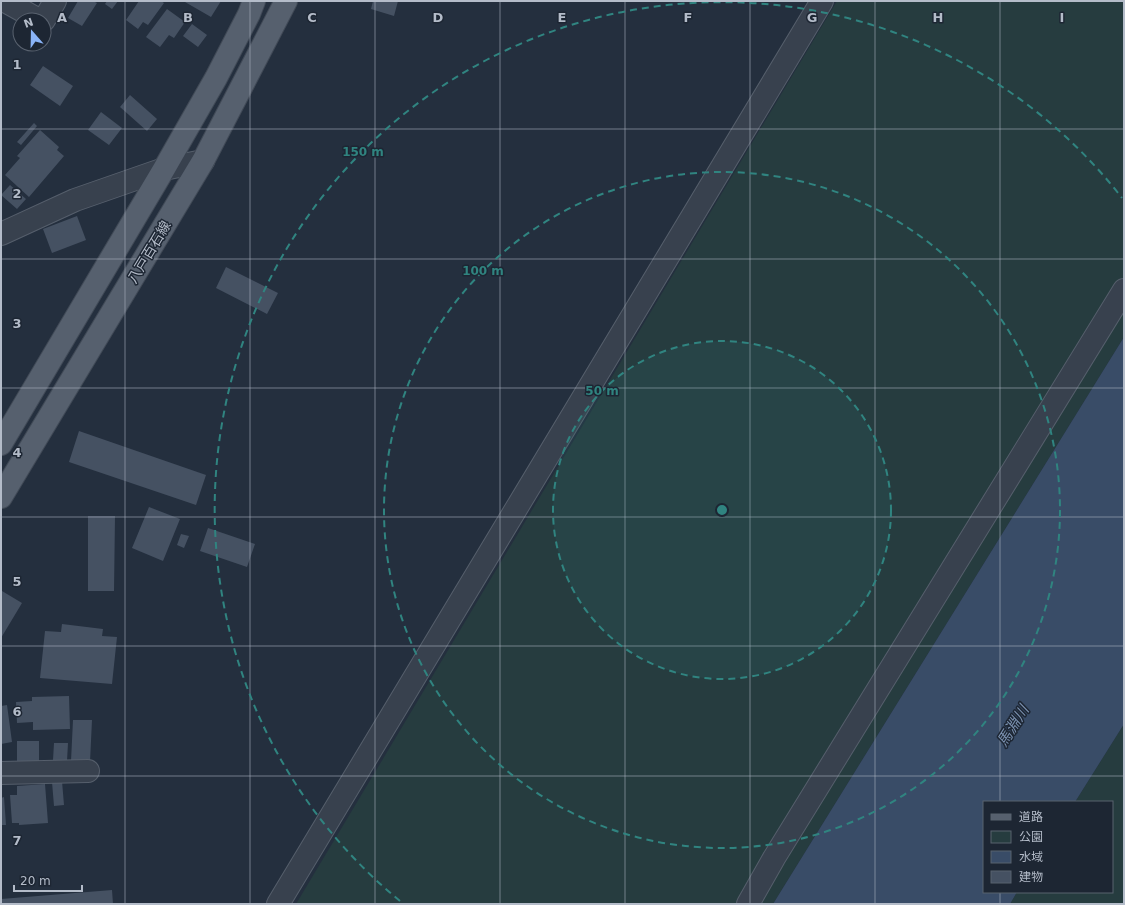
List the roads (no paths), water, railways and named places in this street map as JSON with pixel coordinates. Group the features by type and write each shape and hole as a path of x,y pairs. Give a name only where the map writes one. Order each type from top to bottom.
{"main road":[{"name":"八戸百石線","path":"1,444 164,169 216,78 249,14 254,1"},
{"name":"八戸百石線","path":"1,497 203,161 286,1"}],"street":[{"path":"5,1 25,12"},
{"path":"49,12 55,1"},
{"path":"278,904 822,1"},
{"path":"1,234 75,200 164,169 203,161"},
{"path":"748,904 782,845 1124,290"},
{"path":"1,773 88,771"}],"water":[{"name":"馬淵川","path":"1124,337 1124,724 1076,801 983,801 983,893 1016,893 1010,904 773,904"}]}
